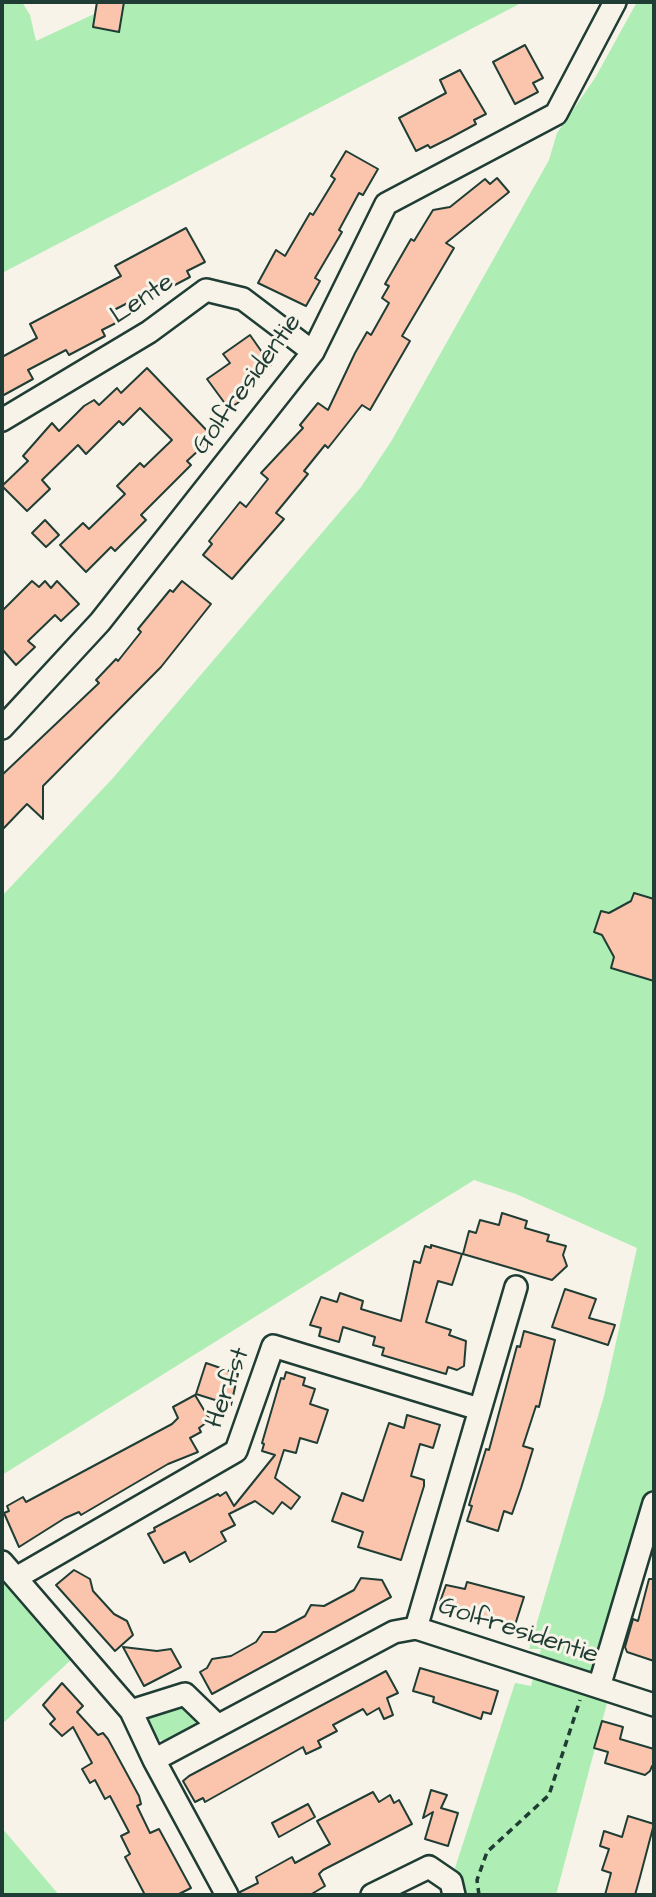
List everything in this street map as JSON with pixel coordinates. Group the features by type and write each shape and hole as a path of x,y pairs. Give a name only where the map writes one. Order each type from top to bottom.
{"street":[{"name":"Golfresidentie","path":"2,728 100,622 313,352 386,204 556,114 615,2"},
{"name":"Lente","path":"2,420 149,332 206,290 243,299 313,352"},
{"path":"416,1628 516,1287"},
{"name":"Herfst","path":"9,1570 236,1451 273,1346 480,1409"},
{"path":"592,1685 654,1503"},
{"path":"9,1570 131,1711 154,1760 227,1895"},
{"name":"Golfresidentie","path":"154,1760 394,1632 416,1628 654,1705"},
{"path":"131,1711 185,1694 218,1726"},
{"path":"372,1895 429,1867 451,1882 454,1895"}],"path":[{"path":"479,1895 477,1880 487,1852 549,1795 592,1685"}],"green space":[{"path":"2,2 22,2 30,15 36,41 120,2 523,2 2,273"},
{"path":"637,2 654,2 654,1526 556,1895 463,1895 464,1886 455,1868 515,1683 531,1686 541,1649 529,1649 604,1396 637,1248 516,1194 474,1180 2,1475 2,896 113,778 361,487 392,440 549,160 557,133 595,78"},
{"path":"2,1577 73,1658 2,1724"},
{"path":"170,1707 186,1709 195,1718 195,1729 171,1742 155,1739 141,1717"},
{"path":"2,1828 59,1895 2,1895"}],"building":[{"path":"97,2 124,2 119,32 93,27"},
{"path":"525,45 543,78 533,83 538,92 515,104 493,62"},
{"path":"460,70 486,114 474,120 476,124 450,138 430,148 428,145 416,151 399,118 446,93 440,80"},
{"path":"346,151 378,169 363,195 359,193 339,230 342,232 315,278 320,281 306,306 258,283 276,250 285,256 310,213 313,215 335,179 331,176"},
{"path":"497,178 509,192 446,243 454,248 402,336 410,341 370,410 362,405 328,448 325,445 304,471 308,474 276,513 284,519 232,579 203,555 212,544 209,541 240,502 246,507 268,479 261,473 303,428 300,425 318,403 328,410 355,353 367,332 371,335 389,303 382,298 389,286 385,284 411,239 414,241 433,210 450,207 485,179 490,184"},
{"path":"186,228 205,262 187,271 190,277 154,296 151,291 114,310 120,321 102,330 105,336 69,355 66,350 28,370 33,379 2,396 2,357 37,338 30,324 121,276 115,266"},
{"path":"250,335 271,365 240,388 246,397 229,409 207,379 230,363 223,354"},
{"path":"147,368 213,437 187,461 191,465 141,515 146,520 115,551 111,547 86,572 60,545 83,523 89,529 125,494 117,486 140,463 144,467 172,440 140,408 123,425 119,421 86,454 78,445 42,480 50,489 27,511 2,486 28,461 23,456 52,423 59,431 84,406 94,400 99,405 117,388 121,393"},
{"path":"45,520 59,535 46,547 32,533"},
{"path":"32,581 39,587 45,581 51,588 57,581 79,604 61,621 55,615 28,641 35,647 16,665 2,649 2,611"},
{"path":"182,581 211,604 161,667 43,786 43,819 27,804 2,830 2,775 99,683 96,680 116,659 118,661 141,632 138,629 170,590 173,592"},
{"path":"634,893 654,899 654,981 611,968 614,957 602,935 594,932 601,911 609,913 631,901"},
{"path":"502,1213 527,1221 525,1228 549,1235 547,1241 566,1246 563,1255 567,1266 552,1280 463,1254 469,1231 476,1233 480,1220 499,1225"},
{"path":"431,1245 462,1254 452,1285 438,1281 426,1322 451,1330 449,1335 466,1341 464,1366 457,1370 448,1367 446,1374 382,1355 384,1348 373,1345 375,1337 343,1327 339,1342 319,1336 321,1328 310,1325 321,1297 337,1302 340,1293 363,1301 361,1309 401,1321 414,1261 420,1263 425,1246 431,1248"},
{"path":"565,1289 596,1299 589,1318 615,1325 608,1345 552,1327"},
{"path":"524,1331 555,1340 539,1407 536,1406 523,1446 533,1449 512,1514 504,1511 498,1531 467,1521 472,1506 469,1505 486,1449 489,1450 517,1346 520,1347"},
{"path":"206,1363 238,1374 231,1405 196,1394"},
{"path":"286,1372 305,1378 303,1385 315,1389 310,1404 328,1410 317,1443 300,1438 296,1453 284,1450 275,1478 300,1497 291,1509 282,1502 273,1514 255,1501 229,1514 235,1525 221,1532 226,1541 190,1562 185,1552 164,1563 148,1534 155,1531 154,1528 218,1494 220,1496 226,1492 234,1506 275,1455 262,1451 262,1443 281,1378 284,1379"},
{"path":"195,1395 210,1420 199,1428 201,1432 190,1438 198,1452 168,1464 81,1515 79,1512 65,1518 19,1547 4,1513 9,1511 7,1506 23,1497 26,1502 172,1424 178,1418 173,1407"},
{"path":"407,1415 440,1425 433,1448 420,1444 411,1476 424,1480 424,1486 401,1560 358,1547 363,1532 332,1521 342,1493 363,1501 389,1423 404,1428"},
{"path":"74,1570 90,1579 93,1591 114,1614 127,1621 133,1635 115,1651 56,1585"},
{"path":"361,1578 382,1580 391,1597 212,1694 200,1672 207,1668 212,1659 231,1656 256,1642 263,1632 275,1632 305,1616 311,1605 324,1606 354,1590"},
{"path":"649,1579 654,1579 654,1661 627,1652 625,1647 633,1619 638,1621"},
{"path":"467,1582 524,1597 515,1625 510,1623 509,1626 460,1608 459,1612 440,1602 446,1585 465,1589"},
{"path":"123,1647 157,1651 171,1649 181,1667 144,1686"},
{"path":"420,1668 498,1691 491,1714 483,1712 481,1719 433,1702 434,1697 413,1691"},
{"path":"386,1671 398,1693 387,1698 393,1715 384,1719 379,1708 367,1715 363,1709 333,1725 337,1731 318,1741 321,1747 306,1754 303,1747 205,1802 203,1798 195,1802 183,1781 189,1776"},
{"path":"62,1683 83,1706 77,1712 98,1735 103,1733 108,1739 139,1796 141,1804 137,1806 150,1833 159,1829 191,1888 177,1895 145,1895 125,1857 130,1854 121,1836 129,1832 110,1796 105,1799 95,1780 90,1783 82,1769 92,1763 73,1727 62,1736 50,1724 55,1719 43,1705"},
{"path":"602,1721 623,1727 620,1739 654,1749 654,1766 650,1771 645,1775 605,1763 608,1752 594,1748"},
{"path":"431,1790 447,1795 441,1808 458,1813 448,1846 425,1839 433,1812 423,1818"},
{"path":"373,1792 379,1802 390,1795 394,1803 399,1800 412,1824 323,1870 319,1874 325,1886 310,1895 240,1895 240,1892 258,1883 256,1877 292,1857 295,1863 330,1844 317,1821"},
{"path":"308,1804 315,1817 279,1837 272,1823"},
{"path":"628,1816 654,1824 635,1895 605,1895 611,1873 602,1870 609,1849 600,1846 604,1831 622,1837"}]}
